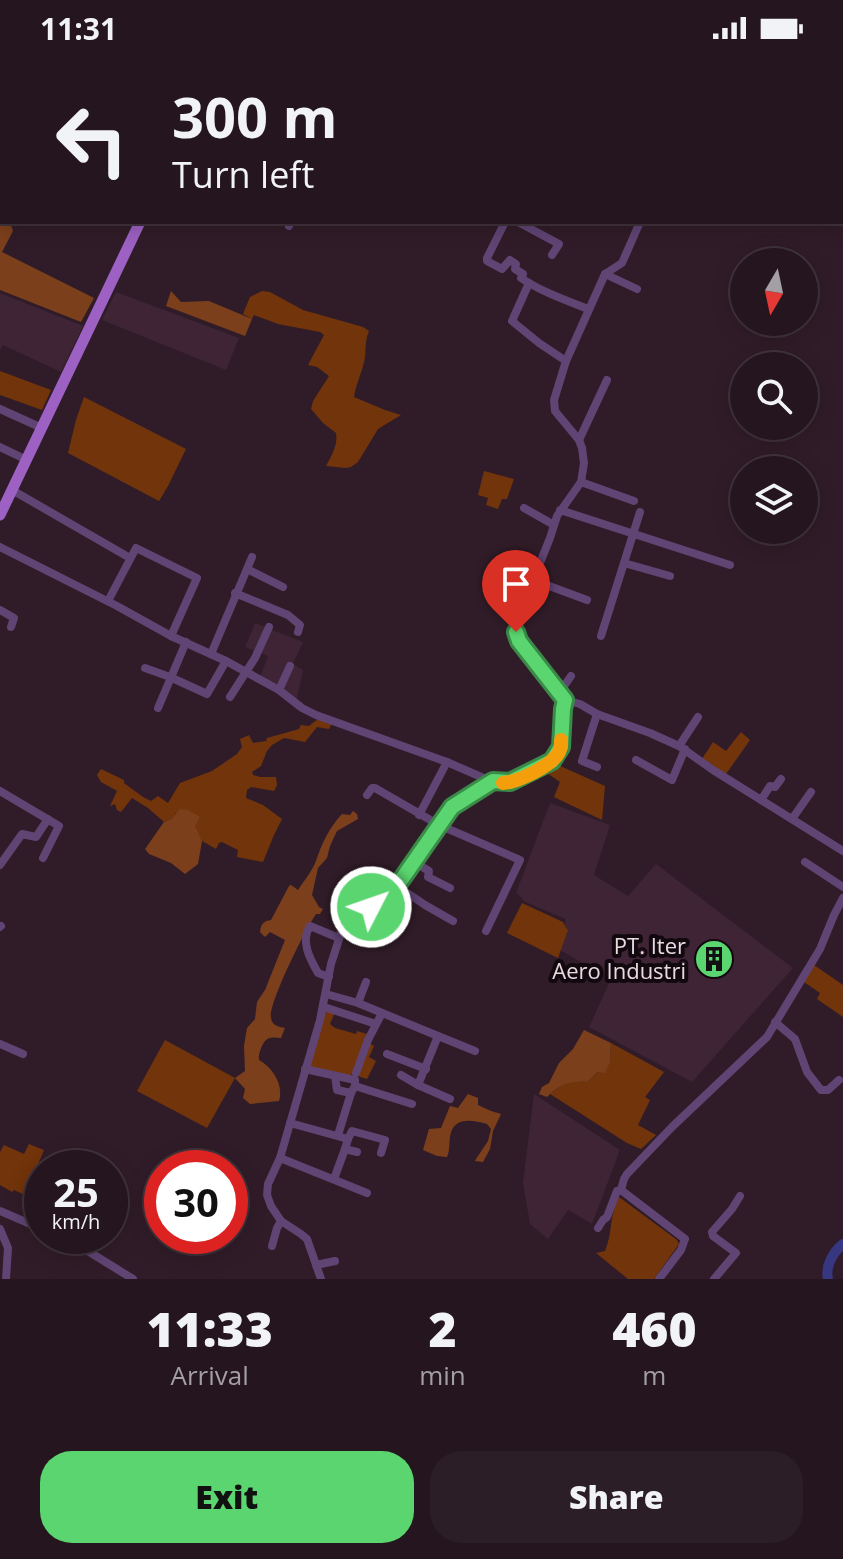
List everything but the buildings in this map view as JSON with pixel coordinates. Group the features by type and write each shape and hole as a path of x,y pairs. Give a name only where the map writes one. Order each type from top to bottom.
{"main road":[{"path":"1,510 139,224"}],"street":[{"path":"504,224 487,260 502,269 510,260 516,264 515,269 523,274 521,278 588,309"},
{"path":"522,224 559,244 552,255"},
{"path":"639,224 622,263 605,274 588,309 566,361 554,400 555,411 579,440 583,456 581,482 560,510 519,615 516,632 519,641 563,696 597,714 682,748 843,851"},
{"path":"605,274 637,289"},
{"path":"529,283 512,321 566,361"},
{"path":"579,440 607,380"},
{"path":"0,409 42,428"},
{"path":"0,447 27,460"},
{"path":"581,482 634,501"},
{"path":"12,490 130,558"},
{"path":"524,508 554,525"},
{"path":"560,510 730,565"},
{"path":"601,636 640,512"},
{"path":"0,547 171,636 226,661 279,690 309,712 493,781 515,781 555,758 561,747 563,696 571,676"},
{"path":"108,601 136,548 197,579 171,636"},
{"path":"211,654 252,557"},
{"path":"624,563 670,576"},
{"path":"247,569 283,587"},
{"path":"533,580 587,600"},
{"path":"235,593 292,617 300,625 298,632"},
{"path":"0,610 14,618 11,627"},
{"path":"230,697 257,655 269,627"},
{"path":"158,708 186,642"},
{"path":"145,668 207,694 226,661"},
{"path":"279,690 290,666"},
{"path":"597,714 582,761 597,767"},
{"path":"636,760 672,780 682,748 698,717"},
{"path":"419,815 447,762"},
{"path":"761,800 770,786 775,787 781,779"},
{"path":"321,1279 305,1237 281,1221 267,1195 324,1007 339,938 351,917 383,899 397,886 452,807 493,781"},
{"path":"367,795 375,788 439,825 520,860 486,931"},
{"path":"0,791 58,825 43,858"},
{"path":"792,819 811,792"},
{"path":"0,865 22,834 36,837 48,819"},
{"path":"414,862 429,871 428,877 450,888"},
{"path":"805,862 843,887"},
{"path":"397,886 453,921"},
{"path":"598,1228 607,1217 624,1179 635,1166 767,1037 820,949 843,898"},
{"path":"329,977 317,971 307,949 306,932 310,926 339,938"},
{"path":"358,1003 366,982"},
{"path":"326,994 358,1003 475,1051"},
{"path":"324,1007 376,1024"},
{"path":"356,1073 382,1013"},
{"path":"775,1022 794,1038 807,1072 821,1090 828,1090 839,1080"},
{"path":"418,1085 438,1036"},
{"path":"0,1044 23,1054"},
{"path":"387,1054 426,1069"},
{"path":"305,1069 355,1080 338,1135"},
{"path":"401,1075 450,1099"},
{"path":"335,1076 337,1090 353,1090 412,1104"},
{"path":"290,1123 348,1139"},
{"path":"334,1179 352,1131 385,1140 381,1153"},
{"path":"345,1149 357,1152"},
{"path":"280,1158 367,1193"},
{"path":"621,1190 685,1239 681,1250 659,1279"},
{"path":"714,1279 736,1253 712,1232 740,1196"},
{"path":"0,1211 24,1221"},
{"path":"272,1246 281,1221"},
{"path":"0,1229 8,1252 6,1279"},
{"path":"93,1254 133,1279"},
{"path":"316,1265 335,1261"}],"shaded area":[{"path":"0,224 11,224 13,231 2,252 94,298 81,322 0,290"},
{"path":"171,291 181,302 209,301 252,319 245,336 166,306"},
{"path":"262,291 270,292 303,310 369,331 354,397 401,415 378,429 358,462 351,467 326,466 335,446 336,433 311,409 329,376 317,367 308,365 324,335 254,315 252,319 243,314 250,297"},
{"path":"116,292 239,338 226,370 102,320"},
{"path":"0,293 83,326 61,372 3,345 0,350"},
{"path":"0,371 51,390 42,410 0,395"},
{"path":"84,397 186,449 159,501 68,453"},
{"path":"484,471 514,479 507,499 502,499 498,509 486,505 488,498 478,495"},
{"path":"255,623 303,642 293,664 303,670 297,699 260,677 268,656 245,647"},
{"path":"318,719 332,723 329,729 317,727 305,742 284,738 272,745 261,766 252,772 260,777 276,777 277,785 274,791 251,787 247,790 246,798 263,805 282,819 263,862 237,857 238,850 222,842 216,849 202,841 194,826 176,813 164,822 132,798 121,812 117,810 115,804 110,806 117,791 101,782 97,775 101,769 124,780 143,797 151,801 158,796 168,803 180,783 212,771 237,754 242,747 240,739 249,735 253,743 266,741 267,738 299,729 301,725 309,726"},
{"path":"741,732 750,740 726,774 702,759 713,742 726,751"},
{"path":"558,765 605,786 602,820 554,797 560,782 544,771"},
{"path":"550,803 610,825 594,875 628,896 656,864 793,968 692,1082 589,1027 611,979 558,949 566,919 523,901 516,893"},
{"path":"180,809 200,817 195,826 202,841 198,864 185,874 145,849 164,822"},
{"path":"353,811 358,819 337,831 327,858 318,868 312,895 323,909 316,914 304,934 275,998 271,1018 276,1025 285,1028 281,1038 267,1039 260,1051 259,1060 273,1072 279,1083 279,1101 250,1104 243,1098 245,1089 235,1078 245,1071 247,1028 255,1019 257,1002 285,940 270,932 265,937 260,932 261,927 271,920 289,886 298,890 337,819"},
{"path":"522,903 563,922 568,930 558,958 507,933"},
{"path":"814,965 843,985 843,1017 817,999 820,993 804,982"},
{"path":"326,1009 335,1012 330,1024 335,1028 370,1035 366,1041 374,1046 369,1057 376,1061 367,1079 351,1074 348,1081 307,1070"},
{"path":"584,1030 611,1043 610,1062 605,1073 598,1072 587,1082 565,1084 547,1097 539,1094 542,1087 549,1083 559,1063 573,1049"},
{"path":"165,1040 235,1078 207,1128 137,1091"},
{"path":"611,1043 664,1072 645,1097 650,1100 638,1125 656,1135 641,1149 550,1094 569,1082 587,1082 610,1062"},
{"path":"468,1094 478,1098 478,1105 501,1114 483,1162 475,1161 488,1141 491,1129 487,1124 464,1121 455,1126 447,1157 423,1150 429,1129 441,1128 450,1106 458,1108"},
{"path":"534,1094 620,1150 592,1224 568,1210 548,1239 530,1224 523,1183"},
{"path":"29,1144 44,1150 26,1150"},
{"path":"4,1145 24,1154 24,1195 0,1185 0,1152"},
{"path":"619,1197 679,1244 654,1279 628,1279 596,1253 605,1251"}],"waterway":[{"path":"828,1279 831,1260 843,1244"}],"slow traffic":[{"path":"503,783 520,779 550,763 559,753 561,740"}],"place":[{"name":"PT. Iter Aero Industri","path":"714,959"}],"route":[{"path":"371,907 397,886 458,802 493,781 501,783 520,779 550,763 559,753 565,700 519,641 516,632"}]}
